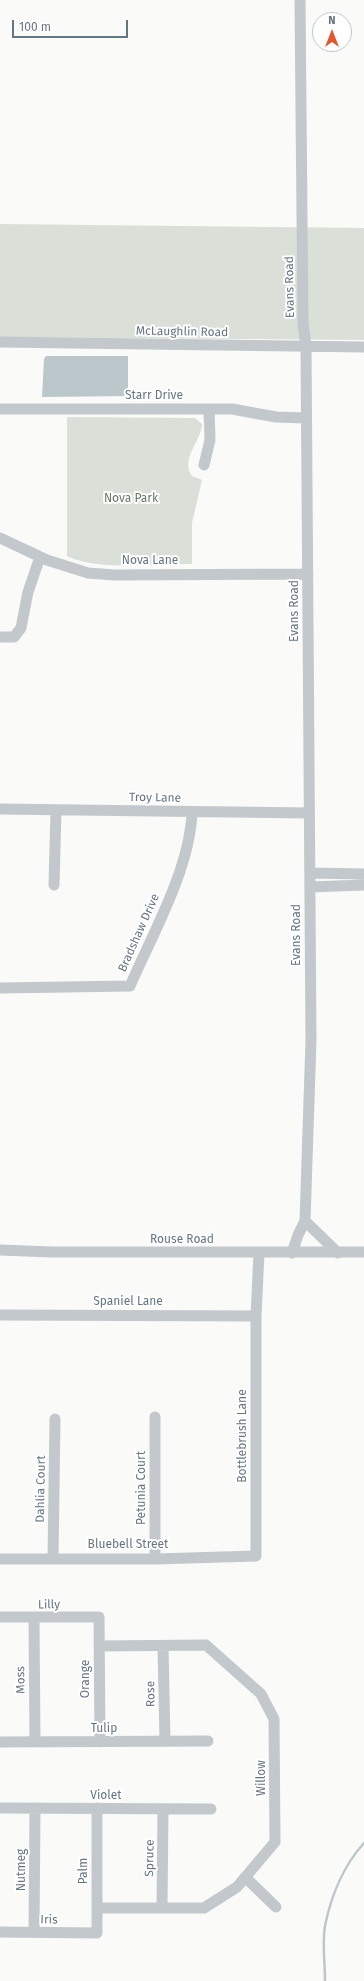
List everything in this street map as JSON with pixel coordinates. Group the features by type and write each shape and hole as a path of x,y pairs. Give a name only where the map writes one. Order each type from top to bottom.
{"street":[{"name":"Evans Road","path":"292,1253 298,1235 305,1221 311,1040 306,346 303,324 300,0"},
{"name":"McLaughlin Road","path":"0,342 364,347"},
{"name":"Starr Drive","path":"0,409 232,409 276,417 306,418"},
{"path":"204,465 210,440 209,409"},
{"name":"Nova Lane","path":"0,538 40,557 88,573 308,574"},
{"path":"0,637 14,637 21,628 28,592 40,557"},
{"name":"Troy Lane","path":"0,809 309,813"},
{"path":"54,885 56,810"},
{"name":"Bradshaw Drive","path":"0,988 130,986 180,872 191,829 192,812"},
{"path":"310,873 364,874"},
{"path":"310,887 364,886"},
{"path":"305,1221 338,1253"},
{"name":"Rouse Road","path":"0,1250 52,1252 364,1252"},
{"name":"Bottlebrush Lane","path":"256,1556 256,1316 259,1253"},
{"name":"Spaniel Lane","path":"0,1314 256,1316"},
{"name":"Petunia Court","path":"155,1417 156,1559"},
{"name":"Dahlia Court","path":"53,1558 55,1419"},
{"name":"Bluebell Street","path":"0,1559 156,1559 256,1556"},
{"name":"Lilly","path":"0,1618 99,1617"},
{"name":"Orange","path":"99,1617 100,1742"},
{"name":"Moss","path":"34,1618 35,1742"},
{"name":"Willow","path":"97,1908 204,1908 236,1887 275,1842 274,1719 261,1694 206,1645 99,1646"},
{"name":"Rose","path":"163,1646 165,1741"},
{"name":"Tulip","path":"0,1742 208,1741"},
{"name":"Violet","path":"0,1808 212,1809"},
{"name":"Nutmeg","path":"34,1932 35,1808"},
{"name":"Palm","path":"97,1808 98,1933"},
{"name":"Spruce","path":"162,1908 163,1809"},
{"path":"246,1877 276,1907"},
{"name":"Iris","path":"0,1932 98,1933"}],"green space":[{"path":"0,224 364,228 364,340 0,337"},
{"name":"Nova Park","path":"67,417 195,418 202,424 201,431 188,463 192,476 202,480 192,523 192,564 128,566 94,564 67,556"}],"shaded area":[{"path":"46,356 128,356 128,396 42,397 44,359"}],"waterway":[{"path":"325,1981 324,1939 325,1926 331,1903 344,1871 364,1843"}]}
